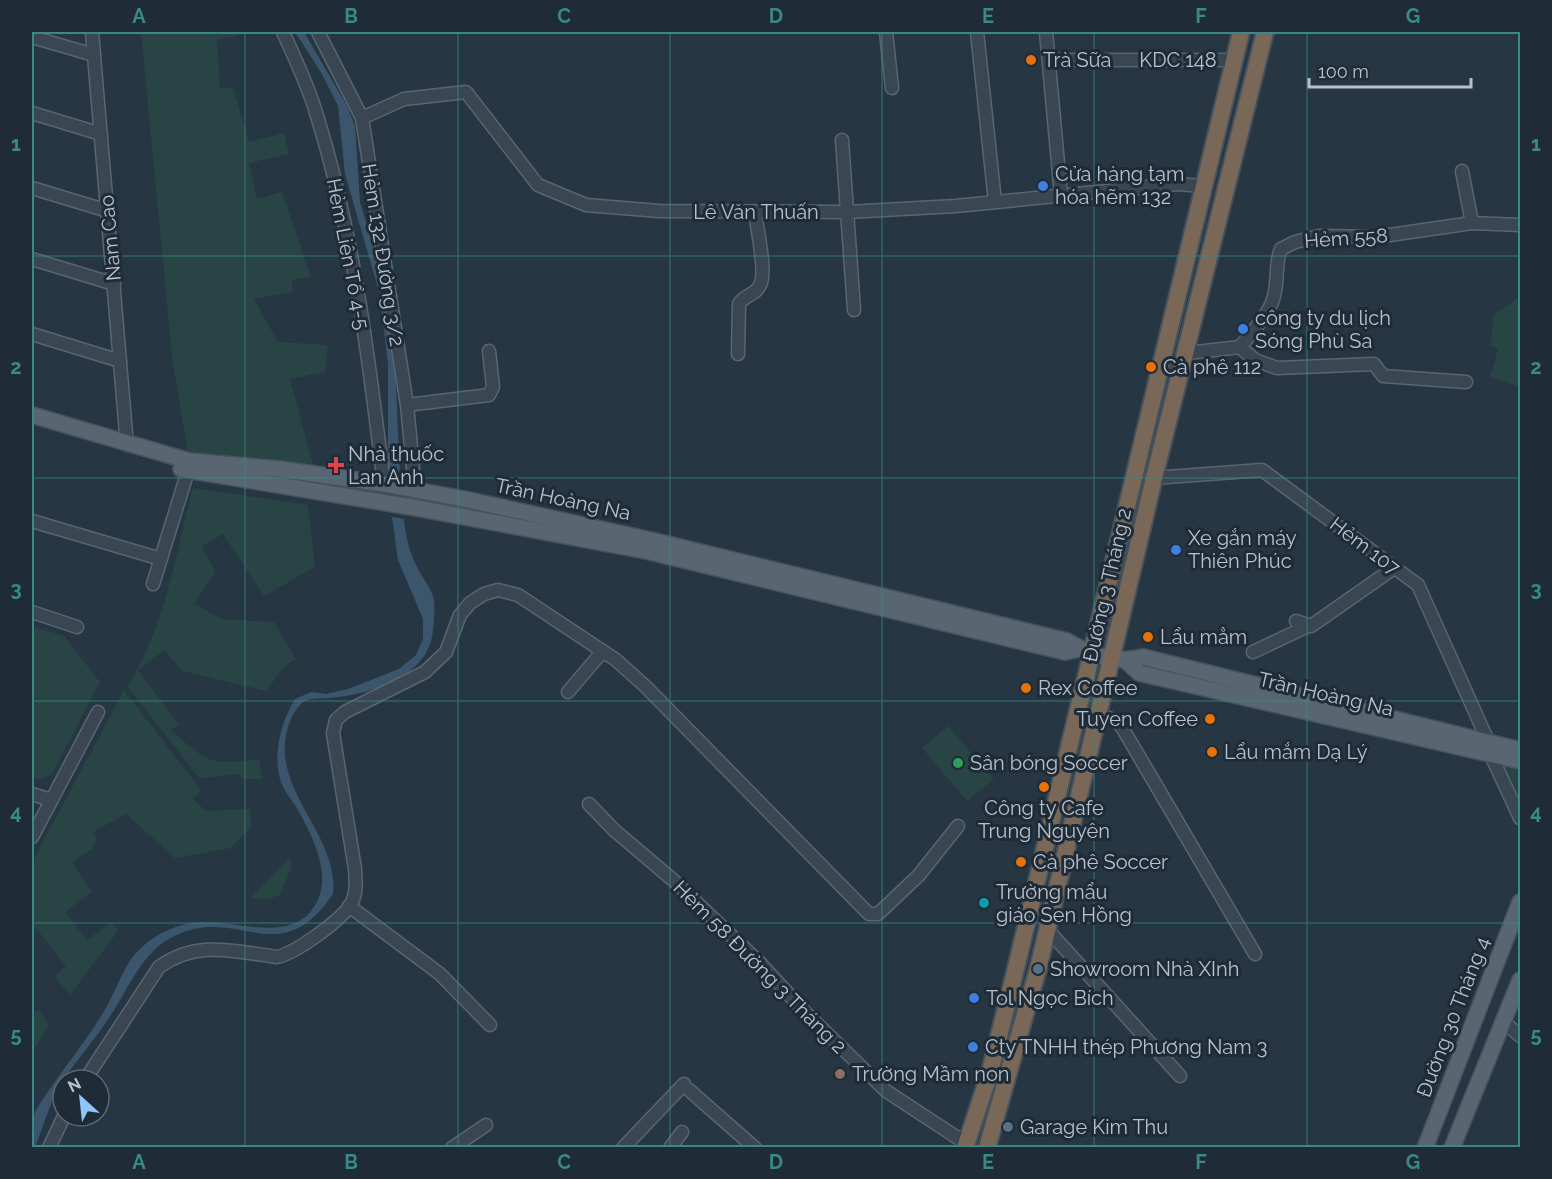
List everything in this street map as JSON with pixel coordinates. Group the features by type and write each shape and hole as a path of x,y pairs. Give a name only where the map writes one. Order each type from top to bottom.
{"highway":[{"name":"Đường 3 Tháng 2","path":"966,1146 995,1050 1085,651 1241,32"},
{"name":"Đường 3 Tháng 2","path":"987,1148 1038,969 1098,714 1119,660 1154,478 1187,353 1265,32"}],"main road":[{"name":"Trần Hoàng Na","path":"32,415 127,445 189,461 280,469 415,489 666,543 1067,641 1085,651 1119,660 1139,673 1489,747 1521,750"},
{"name":"Trần Hoàng Na","path":"32,424 140,459 188,471 417,508 646,551 1065,652 1085,651"},
{"path":"384,484 384,503"},
{"path":"415,489 417,508"},
{"name":"Trần Hoàng Na","path":"1489,747 1521,761"},
{"name":"Đường 30 Tháng 4","path":"1425,1148 1521,902"},
{"path":"1452,1148 1521,980"}],"street":[{"name":"Nam Cao","path":"92,32 127,445"},
{"name":"Hẻm Liên Tổ 4-5","path":"284,32 317,115 348,233 384,484"},
{"name":"Hẻm 132 Đường 3/2","path":"318,32 362,118 407,405 415,489"},
{"path":"886,32 892,88"},
{"path":"977,32 995,202"},
{"path":"1046,32 1061,196"},
{"path":"32,37 94,55"},
{"name":"KDC 148","path":"1049,60 1234,60"},
{"name":"Lê Văn Thuấn","path":"362,118 404,99 466,92 538,185 586,205 659,211 847,212 995,202 1178,184 1203,186"},
{"path":"32,113 101,134"},
{"path":"842,140 854,310"},
{"path":"1462,171 1472,223"},
{"path":"32,188 108,211"},
{"path":"738,354 739,304 744,298 758,290 763,279 755,213"},
{"name":"Hẻm 558","path":"1240,347 1260,322 1275,294 1277,264 1281,249 1295,242 1319,236 1376,237 1472,223 1521,225"},
{"path":"32,259 114,284"},
{"path":"32,334 120,361"},
{"path":"1187,353 1240,347 1261,363 1277,368 1374,363 1383,376 1466,382"},
{"path":"407,405 489,395 493,387 489,351"},
{"name":"Hẻm 107","path":"1154,478 1262,470 1418,585 1521,818"},
{"path":"153,584 188,471"},
{"path":"32,521 161,559"},
{"path":"1253,652 1394,568"},
{"path":"93,1068 159,967 175,956 194,950 277,957 290,954 349,906 356,890 355,869 333,733 336,720 353,707 425,672 446,652 460,615 470,603 484,594 498,590 518,596 603,651 645,686 692,731 786,832 869,914 878,914 919,875 958,826"},
{"path":"32,612 77,627"},
{"path":"568,692 603,651"},
{"path":"32,837 98,712"},
{"path":"1098,714 1117,721 1123,729 1255,954"},
{"path":"32,794 51,800"},
{"name":"Hẻm 58 Đường 3 Tháng 2","path":"589,804 614,830 673,880 761,964 806,1014 886,1091 966,1146"},
{"path":"349,906 440,974 490,1024"},
{"path":"1046,928 1180,1076"},
{"path":"1503,1021 1521,1036"},
{"path":"623,1148 686,1087 755,1148"},
{"path":"453,1148 486,1125"},
{"path":"49,1148 58,1128"},
{"path":"670,1148 682,1132"}],"green space":[{"path":"141,32 239,32 240,35 217,40 220,89 233,87 249,142 284,133 289,154 249,163 257,199 282,192 311,277 292,280 293,292 254,299 278,342 328,345 325,372 290,379 314,468 188,453 172,357"},
{"path":"1520,296 1520,387 1490,377 1498,349 1490,345 1494,315"},
{"path":"193,488 308,505 315,567 264,596 223,534 202,546 215,572 195,603 221,619 274,622 296,659 285,666 266,691 182,671 164,650 138,670 179,724 171,730 193,749 210,759 229,762 259,759 263,779 242,779 240,774 199,778 127,686 150,642 168,590"},
{"path":"32,626 64,636 100,682 52,774 40,779 32,777"},
{"path":"124,690 201,790 193,799 206,811 250,809 251,827 231,848 175,858 126,814 93,832 97,838 93,848 72,862 92,892 65,912 87,940 112,922 118,931 70,995 54,976 66,966 35,927 32,934 32,862"},
{"name":"Sân bóng Soccer","path":"948,726 994,779 967,801 922,748"},
{"path":"1507,764 1520,768 1520,801 1503,768"},
{"path":"291,856 291,869 280,895 268,899 250,898"},
{"path":"38,1009 49,1025 36,1047 32,1045 32,1014"}],"water":[{"path":"295,32 304,32 347,106 355,126 360,202 379,266 394,342 400,475 388,474 388,364 380,295 345,174 338,106 322,74"},
{"path":"392,517 404,519 412,556 433,596 433,628 427,652 417,664 391,683 359,693 305,701 294,713 286,735 285,756 290,777 327,853 332,873 333,894 314,917 296,929 278,934 203,928 181,933 168,939 147,958 109,1018 72,1068 65,1068 103,1013 131,959 157,936 182,925 198,922 270,928 287,926 302,919 314,907 320,895 321,868 308,828 281,782 277,761 279,739 295,699 311,692 326,694 348,689 399,669 416,655 423,639 423,619 398,560"},
{"path":"51,1088 51,1103 35,1147 32,1148 32,1120"}],"place":[{"name":"Trà Sữa","path":"1031,60"},
{"name":"Cửa hàng tạm hóa hẽm 132","path":"1043,186"},
{"name":"công ty du lịch Sóng Phù Sa","path":"1243,329"},
{"name":"Cà phê 112","path":"1151,367"},
{"name":"Nhà thuốc Lan Anh","path":"336,465"},
{"name":"Xe gắn máy Thiên Phúc","path":"1176,550"},
{"name":"Lẩu mẳm","path":"1148,637"},
{"name":"Rex Coffee","path":"1026,688"},
{"name":"Tuyen Coffee","path":"1210,719"},
{"name":"Lẩu mắm Dạ Lý","path":"1212,752"},
{"name":"Sân bóng Soccer","path":"958,763"},
{"name":"Công ty Cafe Trung Nguyên","path":"1044,787"},
{"name":"Cà phê Soccer","path":"1021,862"},
{"name":"Trường mẩu giáo Sen Hồng","path":"984,903"},
{"name":"Showroom Nhà XInh","path":"1038,969"},
{"name":"Tol Ngọc Bích","path":"974,998"},
{"name":"Cty TNHH thép Phương Nam 3","path":"973,1047"},
{"name":"Trường Mầm non","path":"840,1074"},
{"name":"Garage Kim Thu","path":"1008,1127"}]}
